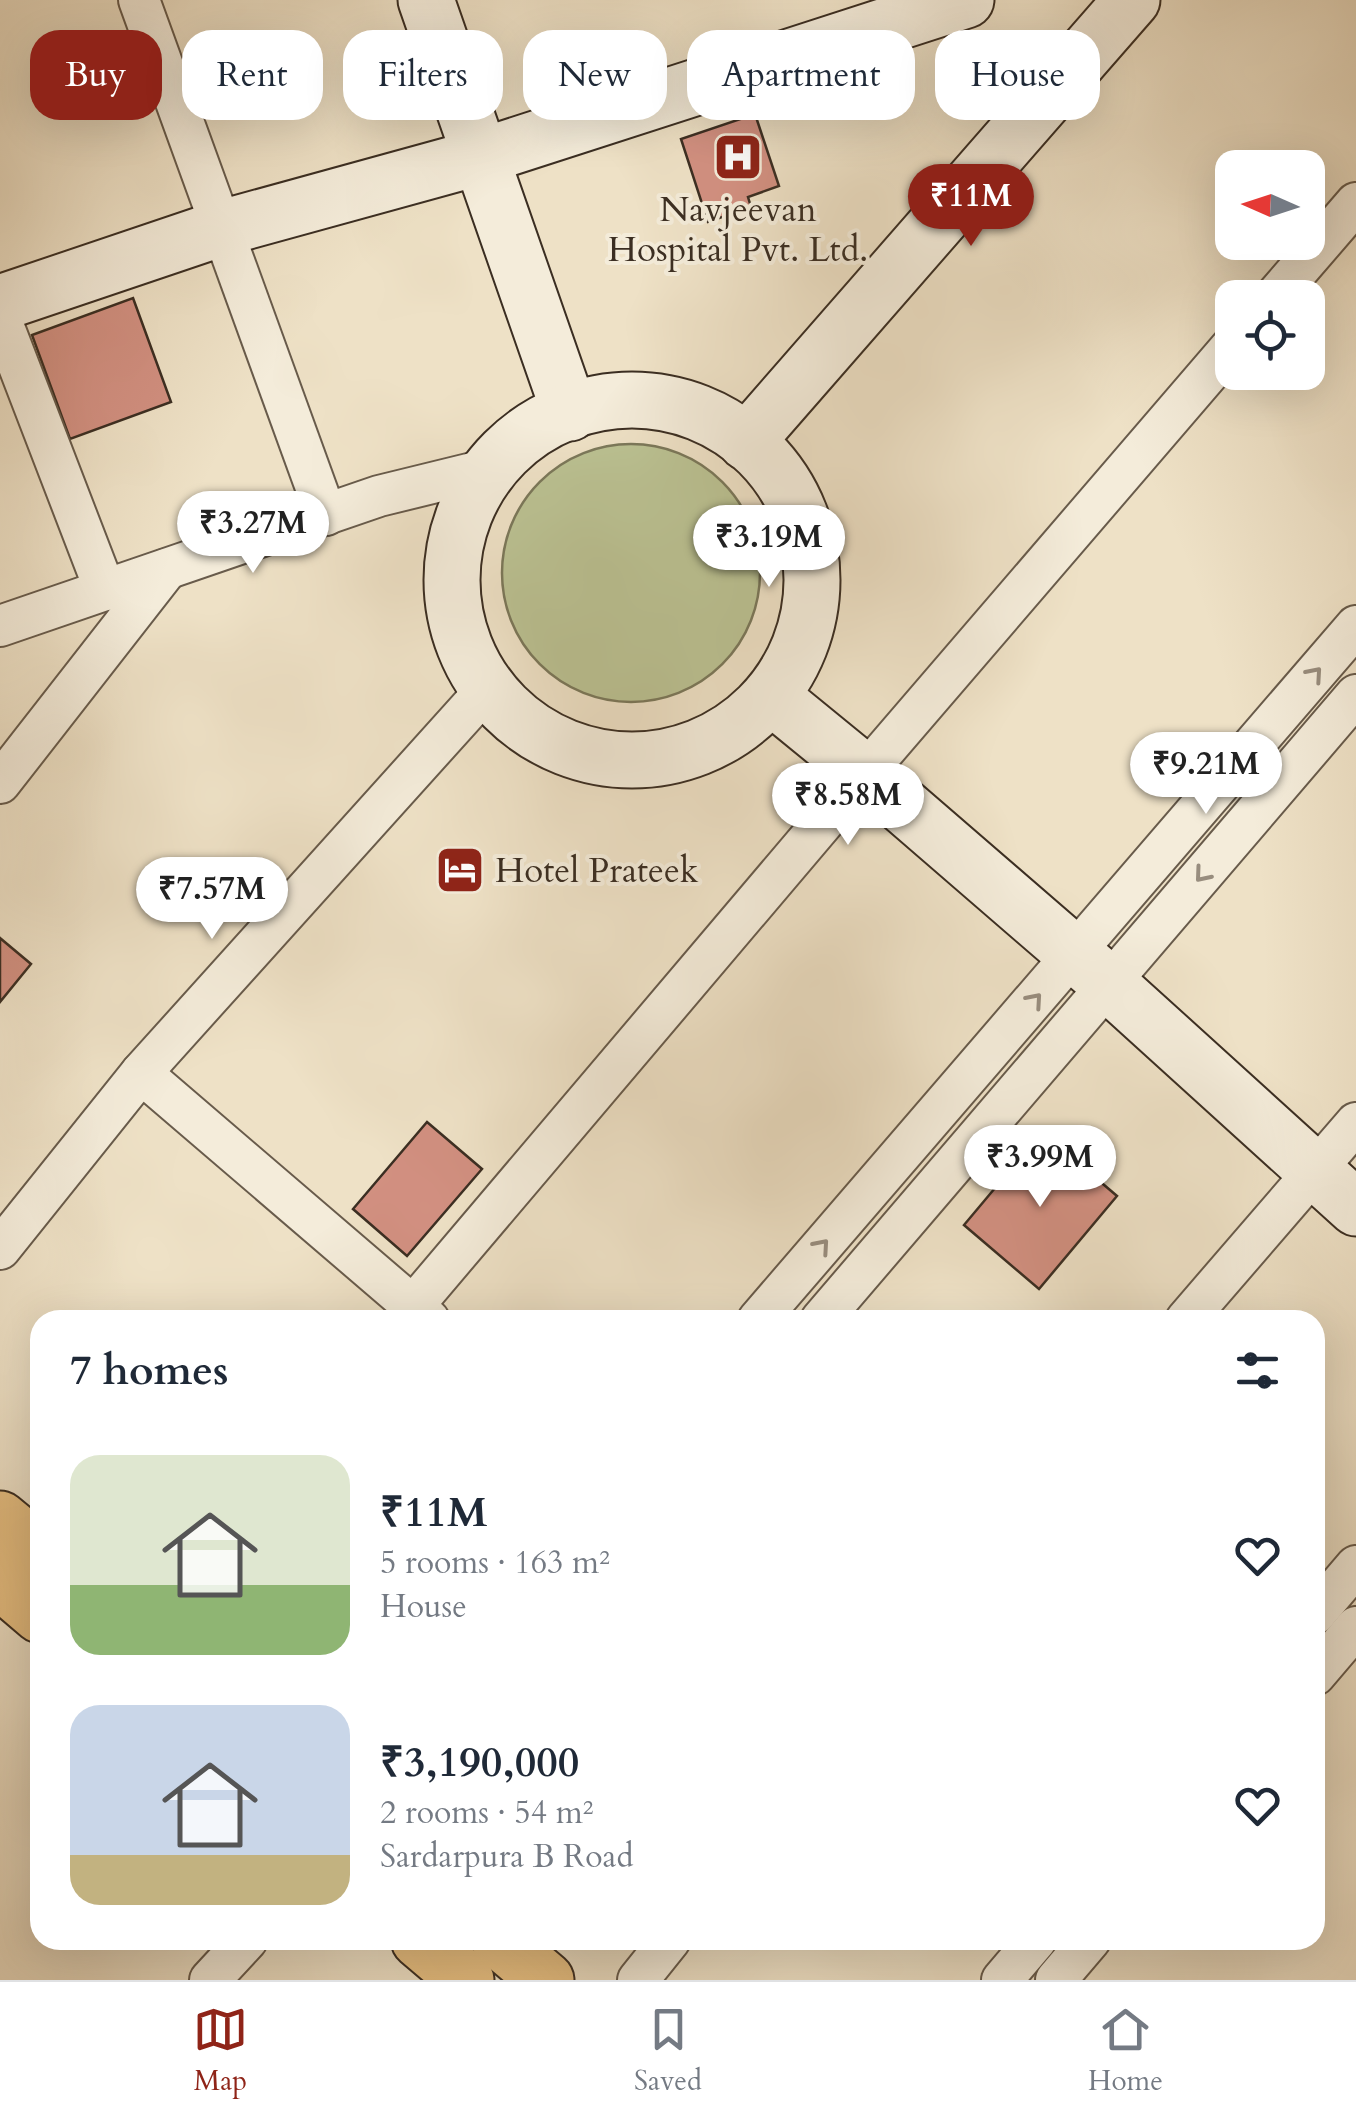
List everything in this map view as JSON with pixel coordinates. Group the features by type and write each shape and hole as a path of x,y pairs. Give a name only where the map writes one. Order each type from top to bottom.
{"main road":[{"path":"0,1519 30,1544"},
{"path":"0,1581 30,1606"},
{"path":"431,1950 466,1980"},
{"path":"511,1950 546,1980"}],"street":[{"path":"139,0 326,514"},
{"path":"426,0 570,413"},
{"path":"0,303 222,228 480,157 966,0"},
{"path":"746,442 1132,0"},
{"path":"1290,280 1356,203"},
{"path":"0,316 105,590"},
{"path":"423,1310 865,773 1215,366"},
{"path":"656,400 716,419 766,458 802,517 814,579 803,642 772,696 724,738 653,761 591,757 533,732 487,689 459,632 452,569 460,525 489,469 536,426 570,413 594,403 656,400"},
{"path":"0,626 378,496 489,469"},
{"path":"0,783 168,569"},
{"path":"829,1310 1356,626"},
{"path":"0,1249 141,1073 487,689"},
{"path":"768,1310 1356,694"},
{"path":"772,696 1091,970 1356,1208"},
{"path":"141,1073 418,1310"},
{"path":"1195,1310 1356,1124"},
{"path":"1325,1602 1356,1566"},
{"path":"1325,1663 1356,1627"},
{"path":"210,1980 238,1950"},
{"path":"638,1980 662,1950"},
{"path":"1002,1980 1028,1950"},
{"path":"1056,1980 1082,1950"}],"green space":[{"path":"631,444 681,453 723,481 751,523 760,573 751,623 723,665 681,693 631,702 581,693 539,665 511,623 502,573 511,523 539,481 581,453"}],"building":[{"path":"737,120 757,120 779,186 748,197 751,207 708,222 681,139"},
{"path":"133,298 171,402 70,439 32,335"},
{"path":"0,938 31,964 0,1002"},
{"path":"427,1122 482,1169 407,1256 353,1209"},
{"path":"1042,1132 1117,1196 1039,1289 964,1225"}],"place":[{"name":"Navjeevan Hospital Pvt. Ltd.","path":"738,157"},
{"name":"Hotel Prateek","path":"460,870"}]}
